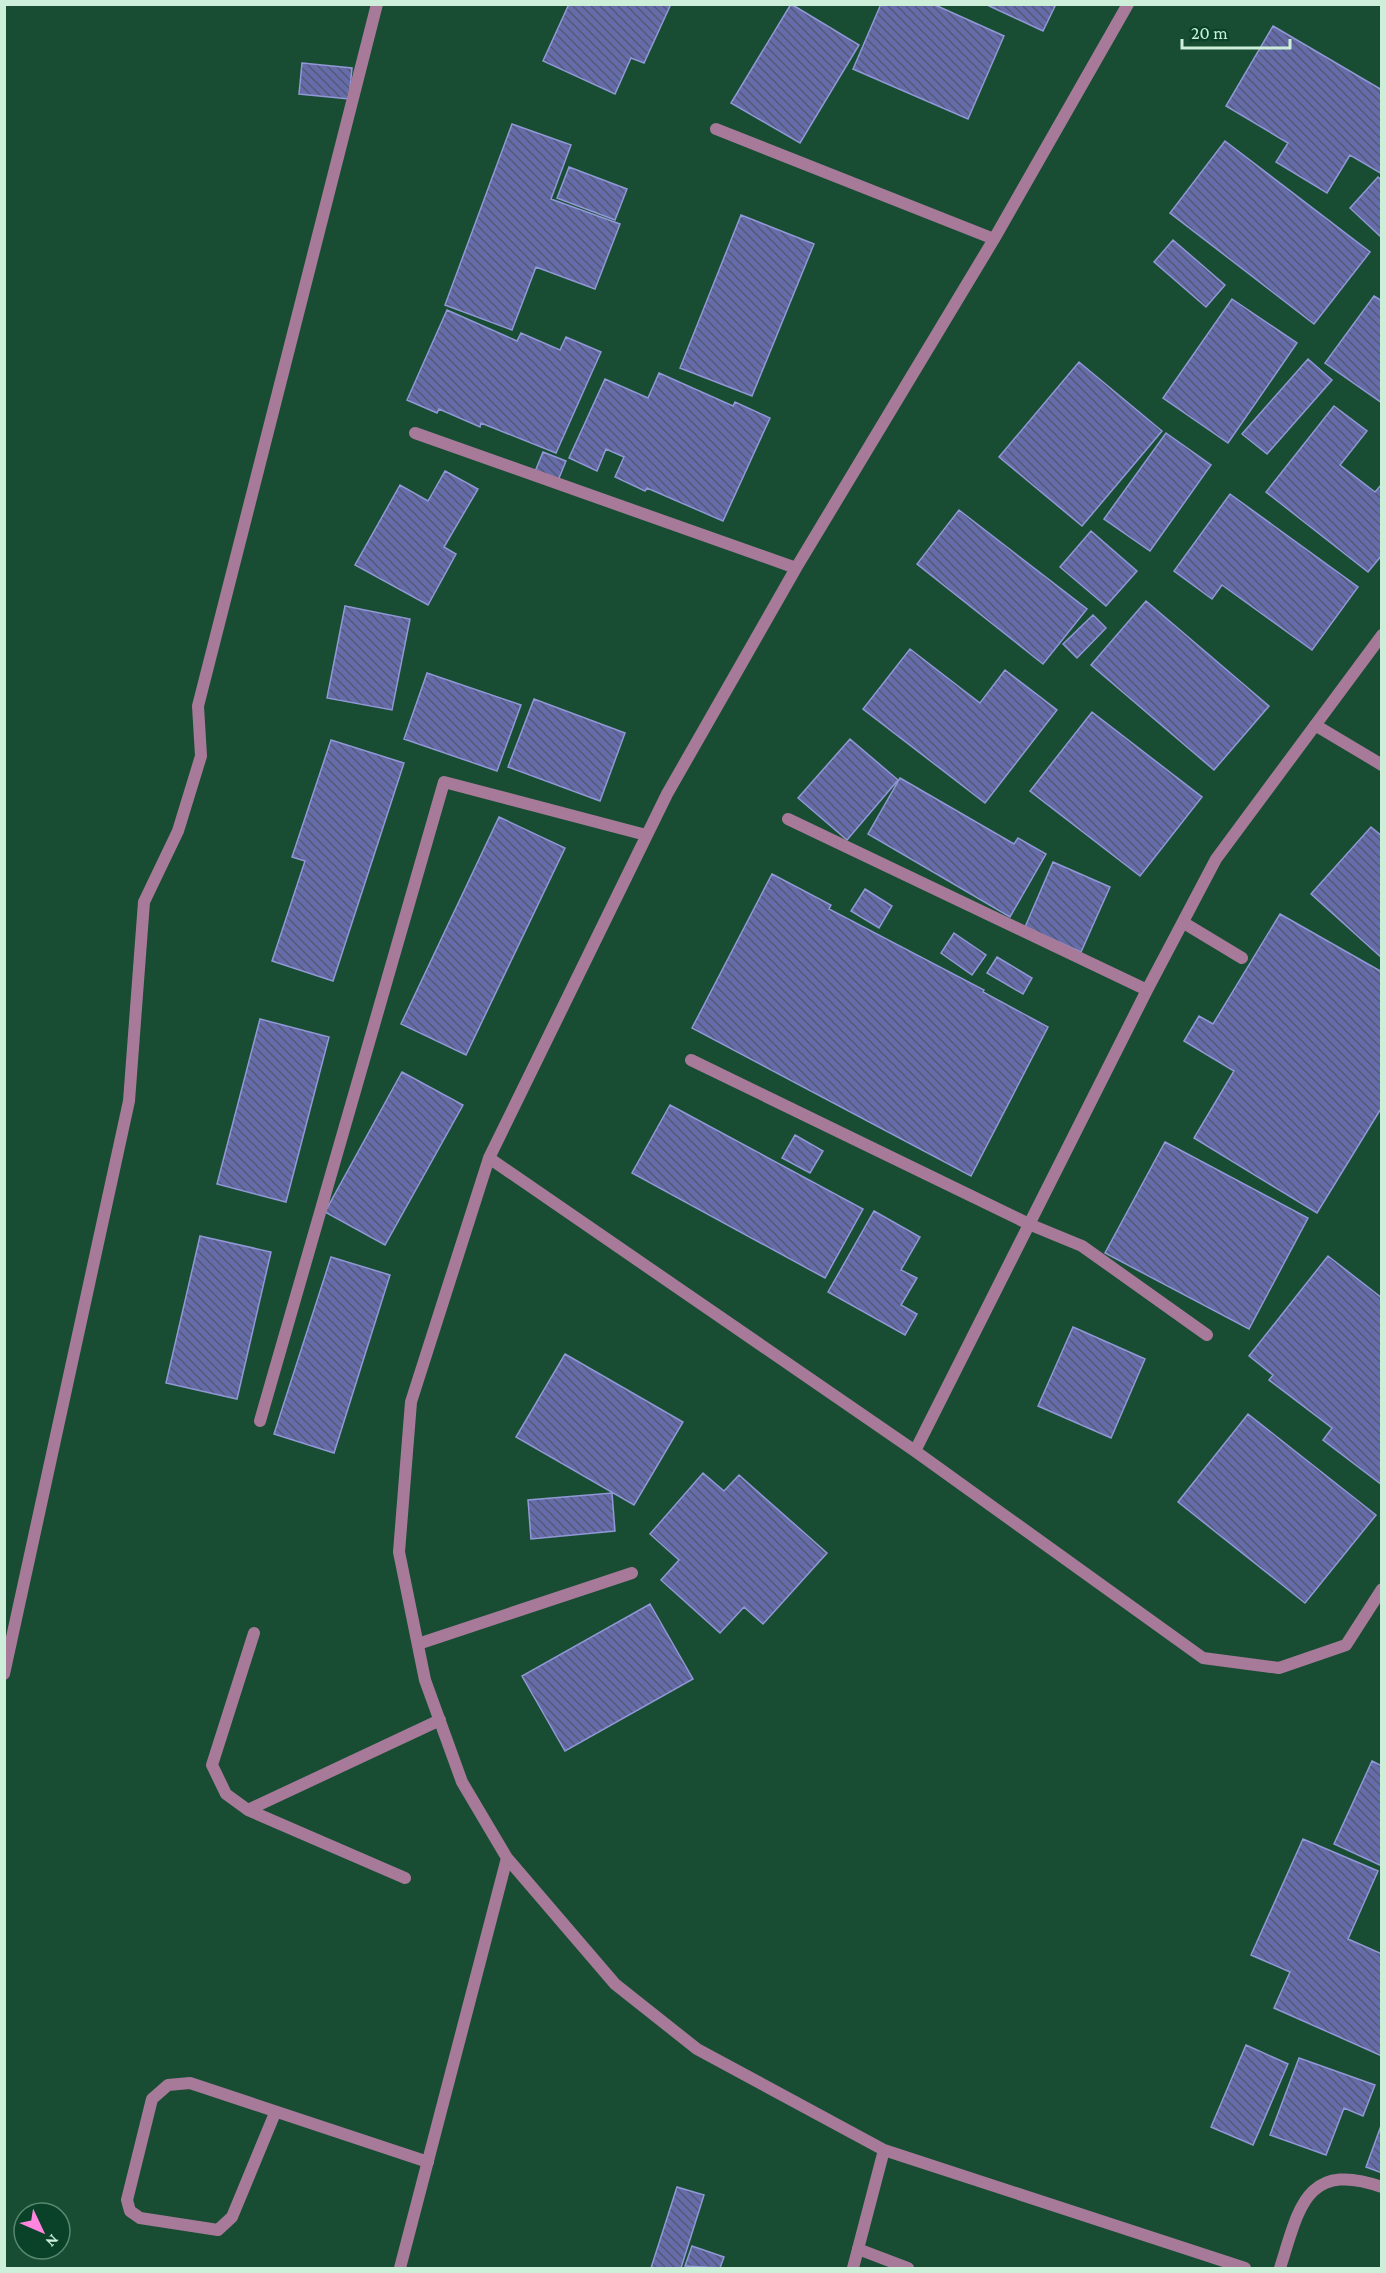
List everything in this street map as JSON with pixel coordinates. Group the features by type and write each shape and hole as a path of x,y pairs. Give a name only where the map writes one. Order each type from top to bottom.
{"street":[{"path":"4,1674 129,1101 144,902 178,831 201,756 198,706 377,4"},
{"path":"1128,4 994,239 796,568 667,794 489,1158 411,1402 399,1552 425,1680 462,1782 507,1858 615,1984 697,2049 884,2150 1245,2268"},
{"path":"716,129 994,239"},
{"path":"414,433 796,568"},
{"path":"915,1451 1031,1225 1147,990 1216,859 1382,635"},
{"path":"1315,725 1382,765"},
{"path":"260,1421 444,782 646,835"},
{"path":"788,819 1147,990"},
{"path":"1184,922 1242,958"},
{"path":"691,1060 1031,1225 1082,1246 1207,1335"},
{"path":"489,1158 915,1451 1203,1658 1279,1668 1346,1645 1382,1589"},
{"path":"418,1644 632,1573"},
{"path":"254,1633 213,1765 226,1794 248,1810 405,1878"},
{"path":"248,1810 440,1720"},
{"path":"400,2268 507,1858"},
{"path":"275,2113 232,2217 218,2230 140,2218 130,2211 127,2200 152,2099 168,2085 190,2084 428,2162"},
{"path":"853,2268 884,2150"},
{"path":"1280,2268 1298,2212 1316,2187 1334,2179 1359,2179 1382,2187"},
{"path":"858,2249 908,2268"}],"building":[{"path":"569,4 671,4 644,63 631,58 615,94 543,61"},
{"path":"791,4 859,45 800,143 731,103"},
{"path":"881,4 933,4 1004,36 968,119 853,69"},
{"path":"985,4 1056,4 1043,31"},
{"path":"1273,26 1382,90 1382,174 1350,155 1327,193 1276,162 1288,143 1226,106"},
{"path":"302,63 352,68 349,99 299,94"},
{"path":"512,124 571,145 551,199 620,224 595,289 536,267 512,330 445,305"},
{"path":"1225,141 1370,252 1314,324 1170,213"},
{"path":"569,167 627,189 615,220 557,198"},
{"path":"1378,177 1382,180 1381,237 1350,208"},
{"path":"741,215 814,244 752,396 680,368"},
{"path":"1173,240 1225,285 1206,307 1154,262"},
{"path":"1374,296 1382,301 1382,403 1325,363"},
{"path":"1232,299 1297,343 1228,443 1163,398"},
{"path":"447,310 517,341 521,333 560,350 566,337 601,352 556,453 481,423 480,427 439,409 437,413 407,400"},
{"path":"1308,359 1332,380 1267,454 1242,434"},
{"path":"1079,362 1162,431 1082,526 999,457"},
{"path":"659,373 733,406 735,402 770,418 723,521 647,488 645,491 615,477 624,457 606,449 597,471 569,458 605,379 648,398"},
{"path":"1334,406 1367,431 1340,465 1375,492 1382,484 1382,555 1368,572 1266,492"},
{"path":"1166,433 1211,465 1150,551 1104,519"},
{"path":"543,452 566,461 557,483 534,474"},
{"path":"445,471 478,489 444,547 456,554 428,605 355,565 400,485 428,501"},
{"path":"1230,494 1358,587 1312,650 1222,585 1212,599 1174,571"},
{"path":"959,510 1087,609 1043,664 917,564"},
{"path":"1091,531 1137,571 1106,606 1060,567"},
{"path":"1146,601 1269,706 1214,770 1091,665"},
{"path":"345,606 410,619 392,710 327,698"},
{"path":"1093,615 1106,628 1077,658 1063,644"},
{"path":"910,649 980,703 1005,670 1057,710 985,803 863,709"},
{"path":"427,673 521,705 497,771 404,739"},
{"path":"534,699 625,733 600,801 508,767"},
{"path":"1092,712 1202,797 1140,876 1030,791"},
{"path":"850,739 898,780 847,840 798,798"},
{"path":"331,740 404,763 333,981 272,961 305,861 292,857"},
{"path":"900,778 1014,844 1018,838 1046,854 1010,917 868,834"},
{"path":"499,817 565,848 466,1055 401,1024"},
{"path":"1371,827 1382,836 1382,958 1311,894"},
{"path":"1053,862 1110,887 1081,952 1025,927"},
{"path":"772,874 831,905 829,909 984,990 983,992 1048,1027 971,1176 692,1028"},
{"path":"865,889 892,906 879,928 851,911"},
{"path":"1280,914 1382,972 1382,1107 1317,1213 1194,1138 1234,1071 1184,1041 1199,1016 1213,1024"},
{"path":"954,933 986,955 972,975 941,953"},
{"path":"997,957 1032,978 1023,994 987,973"},
{"path":"260,1019 329,1037 286,1202 217,1184"},
{"path":"402,1072 463,1105 385,1245 325,1212"},
{"path":"670,1105 863,1209 825,1278 632,1173"},
{"path":"795,1135 823,1151 810,1173 782,1158"},
{"path":"1165,1142 1308,1218 1249,1329 1105,1253"},
{"path":"874,1211 920,1237 901,1270 917,1278 901,1305 917,1314 905,1335 828,1292"},
{"path":"200,1236 271,1252 237,1399 166,1383"},
{"path":"1328,1256 1382,1298 1382,1485 1323,1440 1332,1428 1269,1380 1273,1375 1249,1356"},
{"path":"331,1257 390,1275 334,1453 274,1434"},
{"path":"1073,1327 1145,1359 1111,1438 1038,1406"},
{"path":"565,1354 683,1422 634,1505 516,1437"},
{"path":"1248,1414 1376,1515 1305,1603 1178,1502"},
{"path":"703,1473 724,1491 739,1475 827,1553 763,1624 744,1607 720,1633 661,1580 679,1560 650,1534"},
{"path":"612,1493 615,1531 531,1539 528,1500"},
{"path":"650,1604 693,1679 565,1751 522,1676"},
{"path":"1372,1761 1382,1766 1382,1866 1334,1844"},
{"path":"1303,1839 1378,1871 1348,1939 1382,1954 1382,2056 1274,2008 1290,1972 1251,1955"},
{"path":"1246,2045 1288,2064 1253,2145 1211,2127"},
{"path":"1299,2058 1375,2085 1363,2116 1344,2108 1326,2155 1270,2135"},
{"path":"1382,2123 1382,2173 1366,2167"},
{"path":"677,2187 704,2195 681,2268 651,2268"},
{"path":"692,2246 724,2257 720,2268 685,2266"}]}
